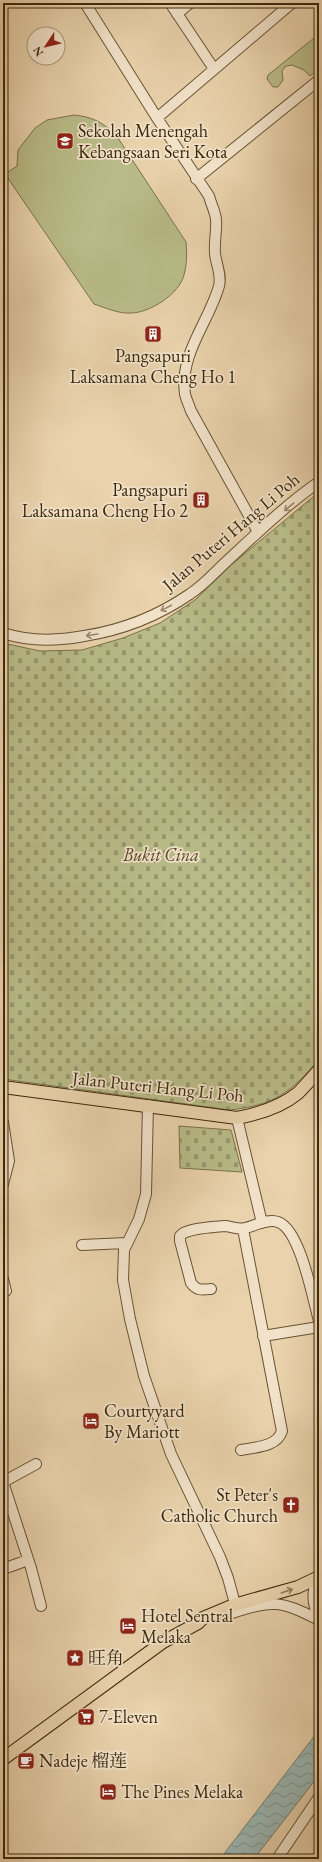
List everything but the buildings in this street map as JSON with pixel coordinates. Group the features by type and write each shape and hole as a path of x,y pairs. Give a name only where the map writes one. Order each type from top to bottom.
{"main road":[{"name":"Jalan Puteri Hang Li Poh","path":"3,1087 237,1118 254,1115 280,1104 298,1093 319,1070"},
{"path":"3,1759 164,1642 198,1623 203,1618 280,1594 318,1578"}],"street":[{"path":"85,3 208,196 213,208 216,220 215,253 220,273 219,286 195,339 189,358 184,377 185,394 191,411 258,532"},
{"path":"170,3 214,69"},
{"path":"177,14 190,3"},
{"path":"157,118 292,3"},
{"path":"196,179 319,80"},
{"name":"Jalan Puteri Hang Li Poh","path":"3,633 30,640 67,639 103,633 139,622 192,593 258,532 319,482"},
{"path":"148,1105 146,1194 139,1219 126,1243 122,1258 123,1280 130,1319 144,1376 171,1454 220,1557 228,1578 232,1608 278,1603 296,1608 319,1619"},
{"path":"237,1118 262,1223"},
{"path":"3,1122 9,1161 3,1184"},
{"path":"211,1289 199,1290 195,1288 192,1283 180,1236 182,1233 198,1229 226,1226 243,1229 262,1223 277,1222 289,1230 299,1249 319,1321"},
{"path":"242,1450 273,1443 280,1438 282,1431 243,1229"},
{"path":"82,1245 126,1243"},
{"path":"3,1279 6,1291"},
{"path":"263,1336 319,1327"},
{"path":"36,1464 3,1482 41,1606"},
{"path":"3,1569 28,1560"},
{"path":"318,1578 312,1597 313,1605 319,1619"},
{"path":"277,1859 319,1797"}],"green space":[{"path":"319,34 319,69 310,76 304,70 292,65 286,66 282,71 283,80 278,87 273,87 267,79 268,75"},
{"path":"74,115 87,117 97,121 116,135 186,242 186,267 181,282 170,295 155,306 139,312 122,313 94,304 5,174 17,166 18,150 35,128 47,120"},
{"name":"Bukit Cina","path":"319,492 319,1059 290,1089 270,1101 259,1105 230,1110 3,1079 3,643 40,651 82,650 123,638 160,623 195,600 231,565"},
{"path":"179,1126 231,1130 242,1172 180,1168"}],"water":[{"path":"319,1730 319,1775 316,1779 254,1859 220,1859"}],"place":[{"name":"Sekolah Menengah Kebangsaan Seri Kota","path":"65,141"},
{"name":"Pangsapuri Laksamana Cheng Ho 1","path":"153,334"},
{"name":"Pangsapuri Laksamana Cheng Ho 2","path":"201,500"},
{"name":"Courtyyard By Mariott","path":"91,1421"},
{"name":"St Peter's Catholic Church","path":"291,1505"},
{"name":"Hotel Sentral Melaka","path":"128,1626"},
{"name":"旺角","path":"75,1658"},
{"name":"7-Eleven","path":"86,1717"},
{"name":"Nadeje 榴莲","path":"26,1761"},
{"name":"The Pines Melaka","path":"108,1792"}]}
